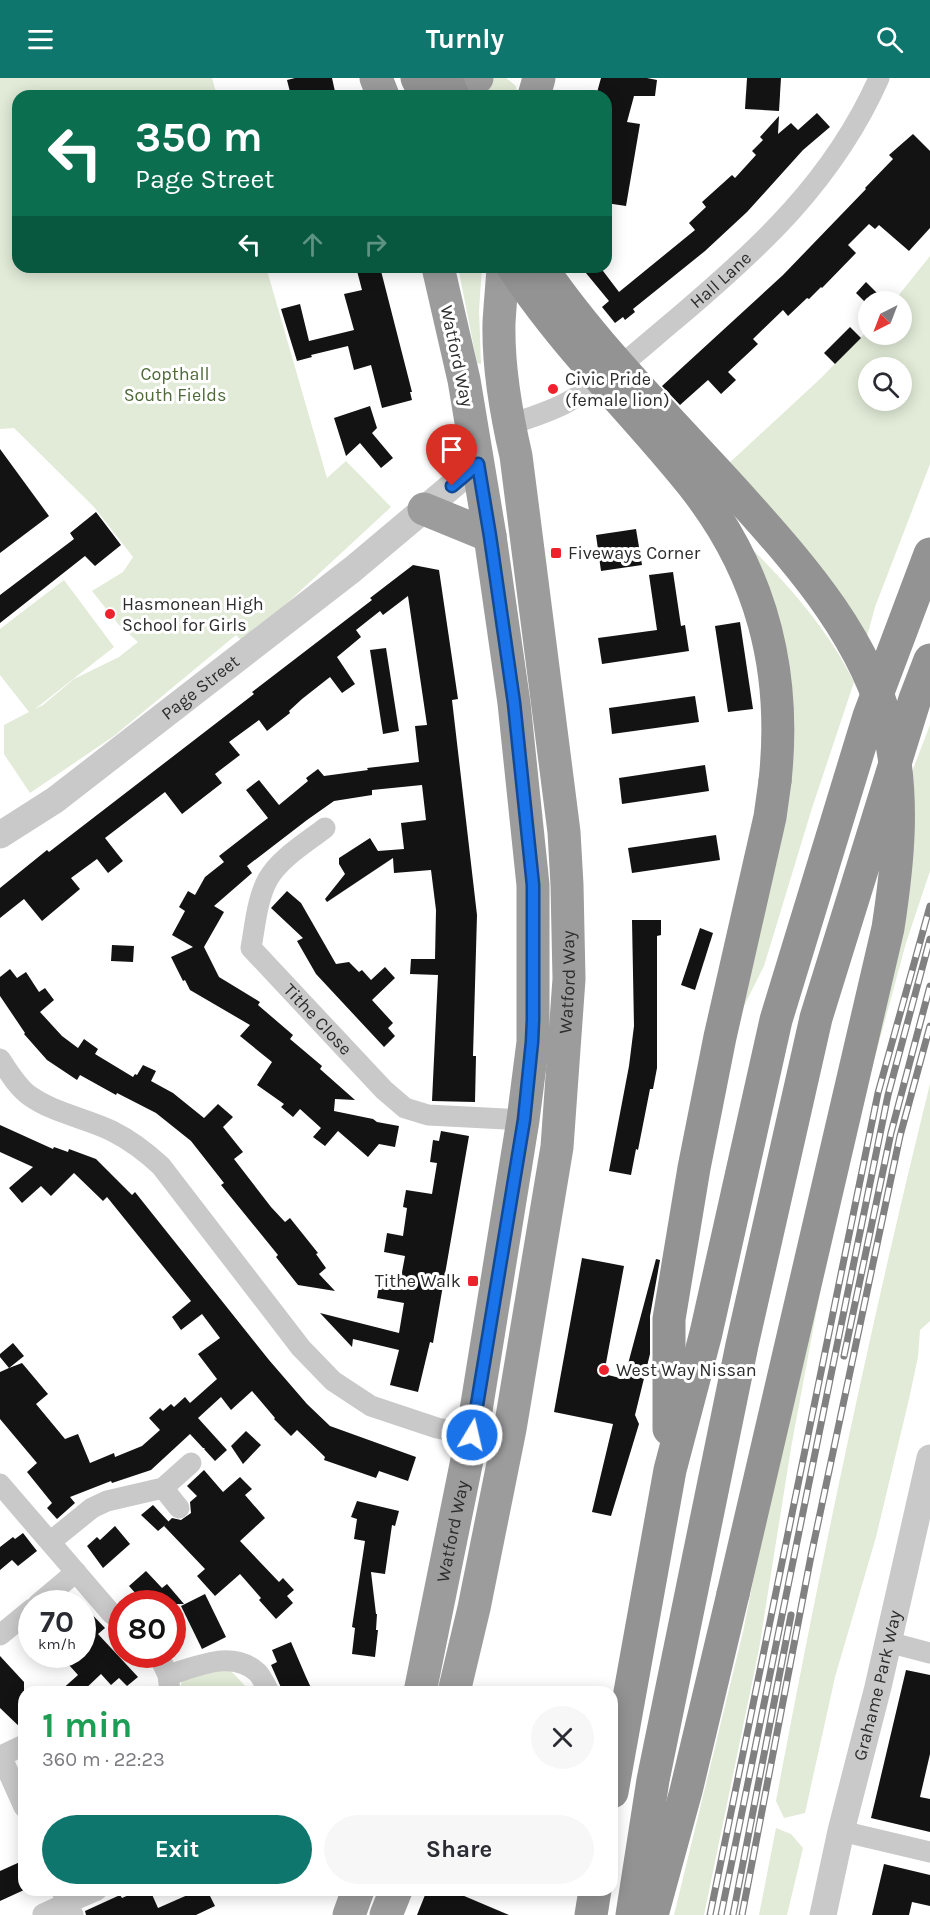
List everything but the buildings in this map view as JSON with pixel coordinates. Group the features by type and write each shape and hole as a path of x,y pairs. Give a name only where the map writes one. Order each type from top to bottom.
{"highway":[{"name":"Watford Way","path":"421,1686 472,1435 524,1120 532,1042 533,885 514,703 490,536 464,380 439,273"},
{"name":"Watford Way","path":"455,1686 474,1608 510,1429 557,1147 569,980 564,832 517,466 508,425 499,325 503,273"},
{"path":"517,273 536,303 574,351 692,484 731,543 752,586 775,667 779,708 779,748 770,818 720,1037 694,1168 669,1318 670,1470"},
{"path":"546,273 603,347 790,553 826,599 853,641 874,686 889,731 898,785 900,830 895,886 888,928 686,1791 652,1915"},
{"path":"478,464 508,425"},
{"path":"424,509 490,536"},
{"path":"618,1759 670,1470 706,1333 776,1020 869,716 930,554"},
{"path":"632,1915 653,1780 742,1345 816,1018 915,699 930,660"},
{"path":"349,1915 356,1896"},
{"path":"386,1915 394,1896"},
{"path":"591,1915 594,1896"}],"street":[{"name":"Hall Lane","path":"508,425 566,403 615,369 732,272 802,201 823,175 847,139 879,78"},
{"name":"Page Street","path":"0,835 55,800 353,569 478,464"},
{"name":"Tithe Close","path":"325,828 282,862 268,879 260,901 251,948 384,1090 405,1108 428,1115 524,1120"},
{"path":"0,1059 28,1095 43,1104 111,1131 145,1151 162,1166 301,1348 333,1381 371,1406 437,1428 472,1435"},
{"name":"Grahame Park Way","path":"823,1915 930,1458"},
{"path":"50,1542 92,1508 107,1501 163,1488 191,1463"},
{"path":"0,1484 108,1609"},
{"path":"163,1488 179,1508"},
{"path":"55,1590 76,1572"},
{"path":"0,1635 18,1620"},
{"path":"888,1642 930,1653"},
{"path":"163,1668 169,1684 218,1660 240,1662 258,1673 266,1686"},
{"path":"18,1748 1,1756 18,1793"},
{"path":"841,1831 930,1852"},
{"path":"43,1914 83,1896"}],"green space":[{"name":"Copthall South Fields","path":"0,78 212,78 215,90 12,90 12,273 268,273 327,478 346,461 391,507 244,643 236,635 114,736 30,793 4,754 4,725 29,712 0,675 0,629 64,580 114,647 35,709 74,679 119,657 138,642 119,625 92,591 123,572 133,557 94,507 14,428 0,429"},
{"path":"506,78 516,86 516,90 485,90 489,79"},
{"path":"930,256 930,464 875,607 865,644 725,467 821,378 858,340 858,345 912,345 912,291 902,291"},
{"path":"459,273 482,273 479,310 481,364 477,363"},
{"path":"737,534 802,603 830,641 854,682 812,808 764,966 740,1014 791,753"},
{"path":"930,725 930,871 906,943 839,1189 910,777"},
{"path":"930,1084 930,1321 920,1330 918,1357 909,1399 876,1537 835,1677 805,1813 784,1818 776,1801 811,1621 867,1352"},
{"path":"835,1212 791,1448 759,1649 704,1915 674,1915 743,1632 783,1430"},
{"path":"209,1669 230,1670 245,1686 180,1686 182,1680"},
{"path":"776,1828 791,1834 803,1848 787,1915 759,1915"}],"railway":[{"path":"710,1915 878,1093 930,906"},
{"path":"721,1915 888,1095 930,939"},
{"path":"844,1356 891,1133 930,986"},
{"path":"742,1915 811,1556 900,1136 930,1026"},
{"path":"733,1915 791,1615"}],"place":[{"name":"Civic Pride (female lion)","path":"553,389"},
{"name":"Fiveways Corner","path":"556,553"},
{"name":"Hasmonean High School for Girls","path":"110,614"},
{"name":"Tithe Walk","path":"473,1281"},
{"name":"West Way Nissan","path":"604,1370"}],"route":[{"path":"452,486 478,464 514,703 533,885 532,1042 524,1120 472,1435"}]}
